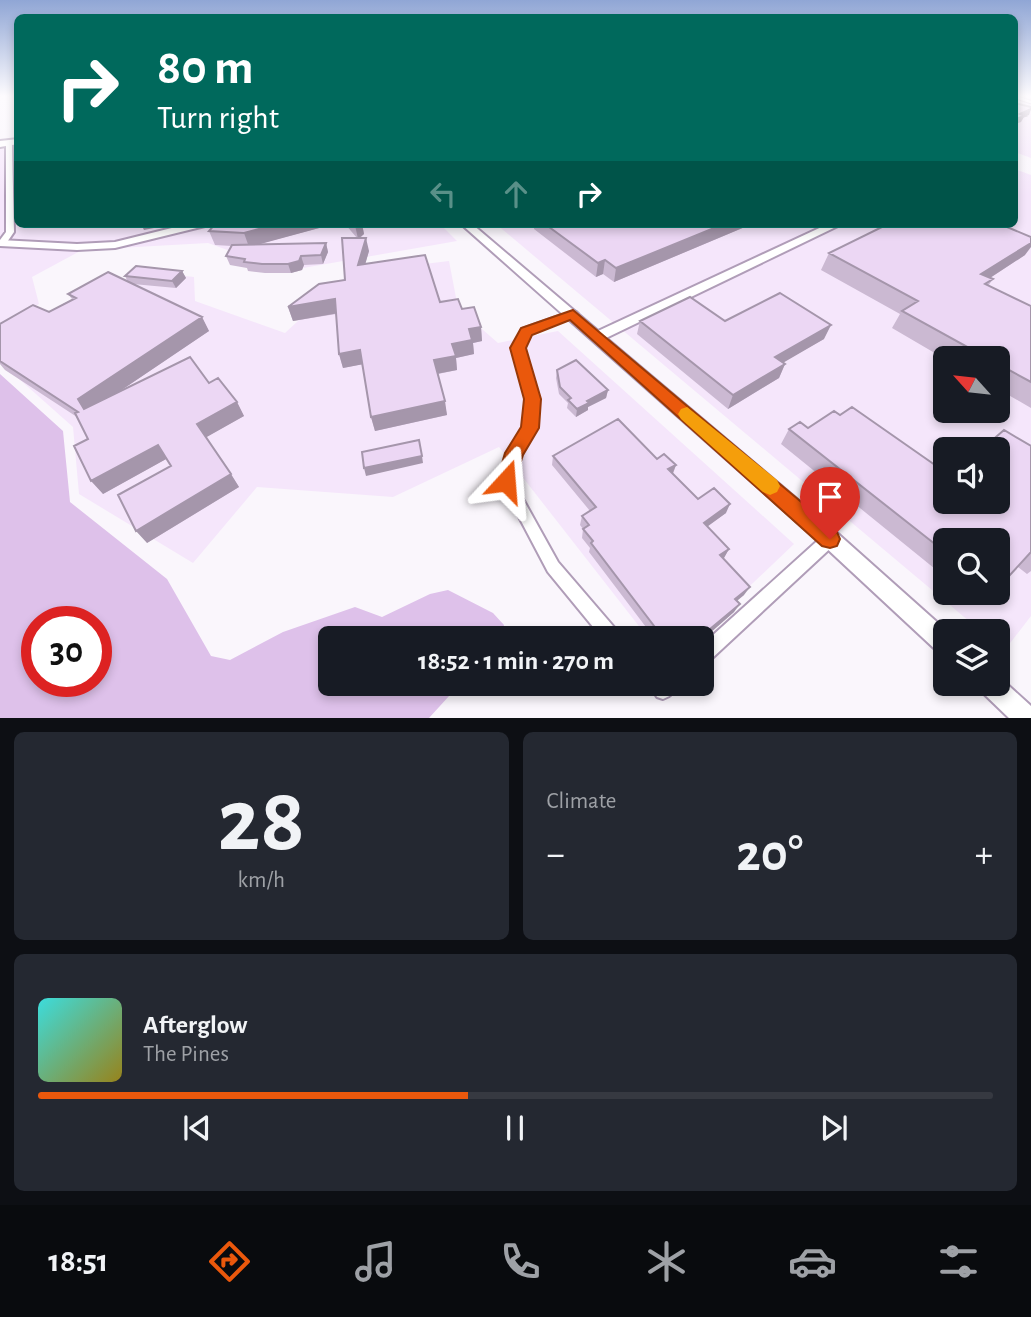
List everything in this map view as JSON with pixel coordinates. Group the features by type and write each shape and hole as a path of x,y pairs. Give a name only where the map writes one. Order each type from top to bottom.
{"street":[{"path":"1,243 10,232 9,143"},
{"path":"1,243 77,247 115,245 185,228"},
{"path":"471,228 573,314 933,632"},
{"path":"598,336 828,228"},
{"path":"573,314 526,331 518,348 532,399 531,419 530,428 514,453 506,481 553,567 602,626"},
{"path":"714,645 830,539"},
{"path":"1003,696 1027,718"}],"shaded area":[{"path":"1018,130 1031,130 1031,158 1018,153"},
{"path":"14,147 14,228 444,228 457,241 286,271 208,243 82,250 32,277 39,304 0,328 0,149"},
{"path":"1018,170 1031,175 1031,616 1010,643 1010,619 967,619 950,605 1010,605 1010,528 933,528 933,591 501,228 1018,228"},
{"path":"449,261 458,308 498,343 558,331 794,544 708,626 639,626 499,447 393,497 257,487 193,563 79,494 73,427 0,362 0,342 141,271 194,277 195,301 285,333 350,273"},
{"path":"0,374 63,431 70,502 167,579 211,656 230,660 283,632 355,607 382,617 430,594 448,590 493,613 504,626 318,626 318,696 449,696 429,718 0,718"}],"building":[{"path":"212,228 262,228 244,233 209,231"},
{"path":"550,228 714,228 616,268 605,260 598,263"},
{"path":"880,228 1010,228 1031,237 1031,243 981,274 993,279 985,284 1031,306 1031,382 1010,371 1010,346 965,346 902,311 918,301 829,253"},
{"path":"342,238 366,238 358,265 425,255 440,302 458,299 462,309 474,307 481,327 469,329 472,340 452,344 456,356 434,360 445,401 371,417 360,350 339,354 335,299 288,307 319,284 345,280"},
{"path":"326,243 321,255 301,256 299,261 288,264 244,262 245,259 226,256 232,245"},
{"path":"136,266 182,271 172,281 125,276"},
{"path":"108,272 202,317 78,399 84,409 190,357 209,383 218,378 237,402 197,424 231,474 136,531 118,495 171,466 158,445 91,481 74,446 88,439 75,413 78,412 0,361 0,324 33,305 49,312 76,298 68,294"},
{"path":"780,293 831,325 775,357 785,364 733,395 640,321 690,297 725,321"},
{"path":"576,360 608,390 577,409 560,387 557,370"},
{"path":"852,407 933,464 933,514 1010,514 1010,437 996,437 1004,430 1031,446 1031,552 1010,575 1010,528 933,528 933,543 789,429 800,422 808,428 834,411 840,415"},
{"path":"618,419 657,459 664,454 676,465 668,469 698,499 714,488 730,504 704,523 729,549 720,555 750,587 735,599 740,604 714,626 654,626 591,543 593,541 583,529 589,525 582,516 596,507 553,456"},
{"path":"419,440 422,456 364,468 362,452"}],"slow traffic":[{"path":"687,414 770,486"}],"route":[{"path":"506,481 514,453 530,428 532,399 518,348 526,331 573,314 830,539"}]}
